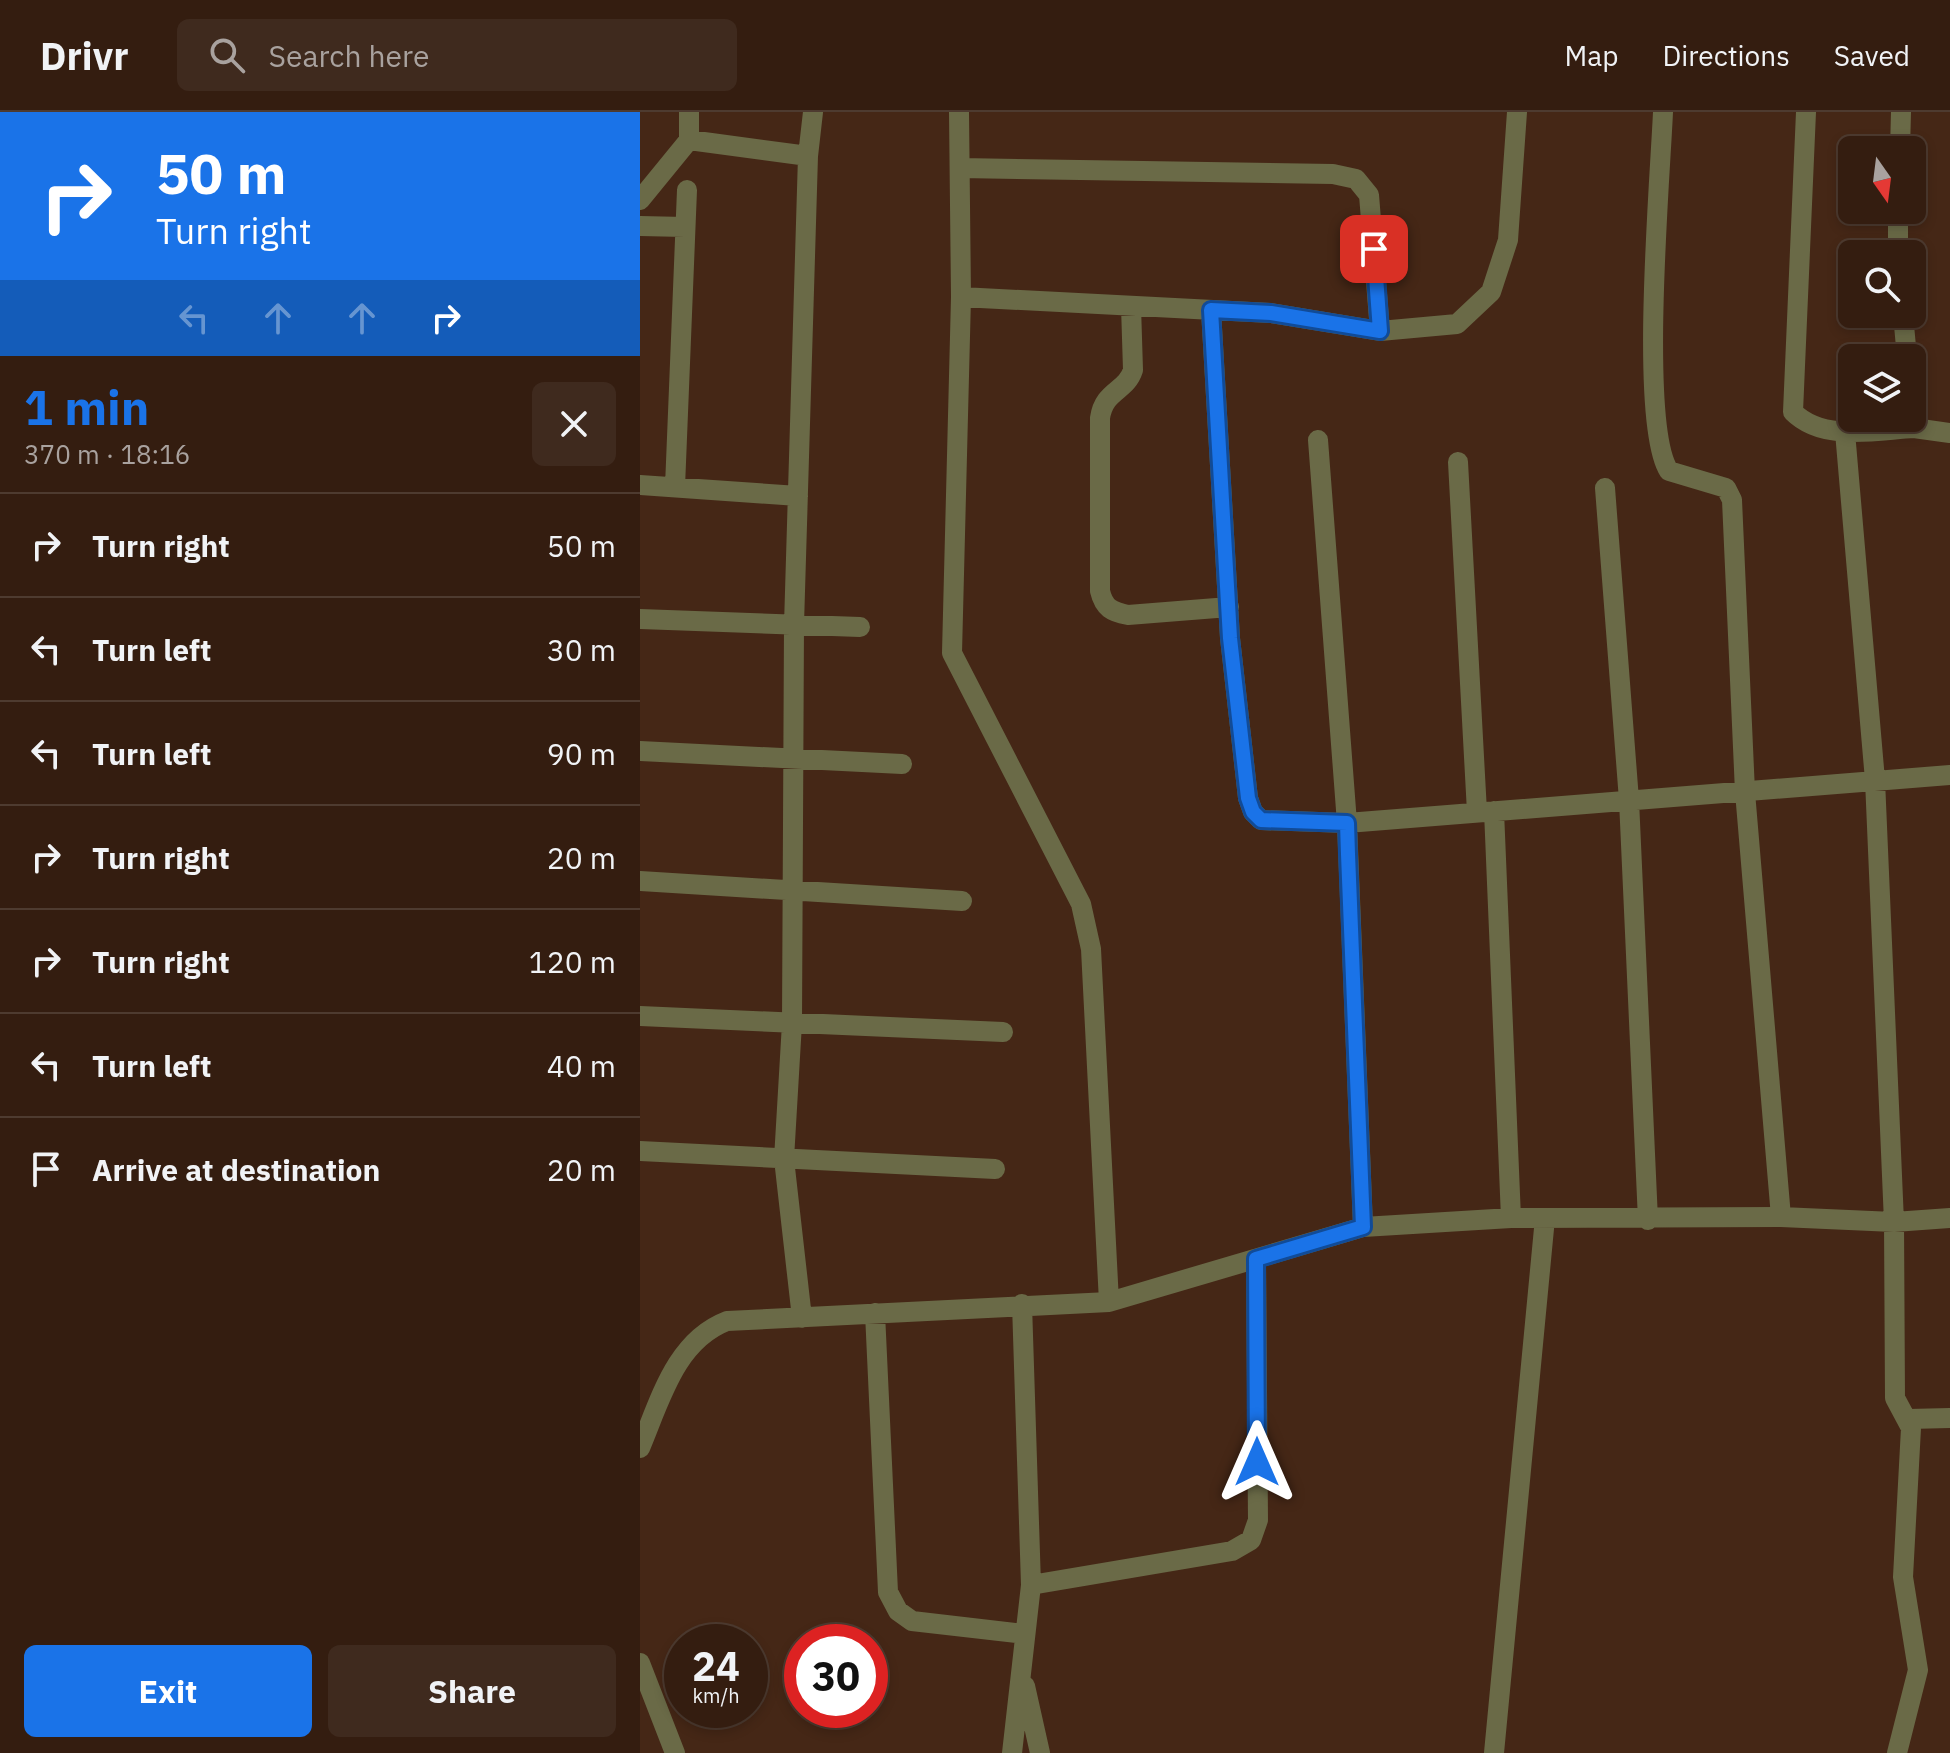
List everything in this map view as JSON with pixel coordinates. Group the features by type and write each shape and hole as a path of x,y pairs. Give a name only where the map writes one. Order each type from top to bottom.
{"street":[{"path":"640,200 689,140 689,112"},
{"path":"802,1318 784,1159 792,1023 794,625 808,156 813,112"},
{"path":"959,112 961,297 952,653 1081,904 1091,949 1109,1302"},
{"path":"961,297 1271,313 1380,331 1457,324 1491,292 1508,240 1517,112"},
{"path":"1663,112 1653,390 1657,444 1669,471 1726,488 1732,500 1745,792 1781,1217"},
{"path":"1806,112 1793,412 1804,422 1838,430"},
{"path":"1900,136 1901,112"},
{"path":"689,140 808,156"},
{"path":"960,168 1333,174 1356,179 1369,195 1380,331"},
{"path":"675,487 687,190"},
{"path":"640,226 685,227"},
{"path":"1131,306 1133,370 1130,380 1106,398 1100,418 1100,591 1103,603 1114,612 1128,615 1229,607"},
{"path":"1211,310 1229,607 1248,798 1253,812 1261,820 1347,823 1950,775"},
{"path":"1926,430 1950,433"},
{"path":"1845,432 1875,780 1894,1222 1895,1398 1909,1419 1911,1428 1903,1577 1918,1670 1897,1753"},
{"path":"1318,440 1347,823 1363,1227"},
{"path":"1458,462 1485,812 1511,1218"},
{"path":"640,485 798,496"},
{"path":"1605,488 1629,800 1648,1220"},
{"path":"640,619 860,627"},
{"path":"640,751 902,764"},
{"path":"640,881 962,901"},
{"path":"640,1016 1003,1032"},
{"path":"640,1151 995,1169"},
{"path":"640,1448 669,1381 692,1342 705,1329 727,1321 1109,1302 1363,1227 1511,1218 1648,1220 1781,1217 1894,1222 1950,1218"},
{"path":"1494,1753 1545,1218"},
{"path":"1031,1585 1232,1551 1251,1540 1258,1520 1256,1259"},
{"path":"1012,1753 1031,1585 1022,1304"},
{"path":"875,1313 888,1592 898,1611 912,1621 1025,1634"},
{"path":"1909,1419 1950,1418"},
{"path":"640,1663 675,1753"},
{"path":"1021,1671 1040,1753"}],"route":[{"path":"1257,1462 1256,1259 1363,1227 1347,823 1261,820 1253,812 1248,798 1230,638 1211,310 1271,313 1347,328 1380,331 1374,249"}]}
